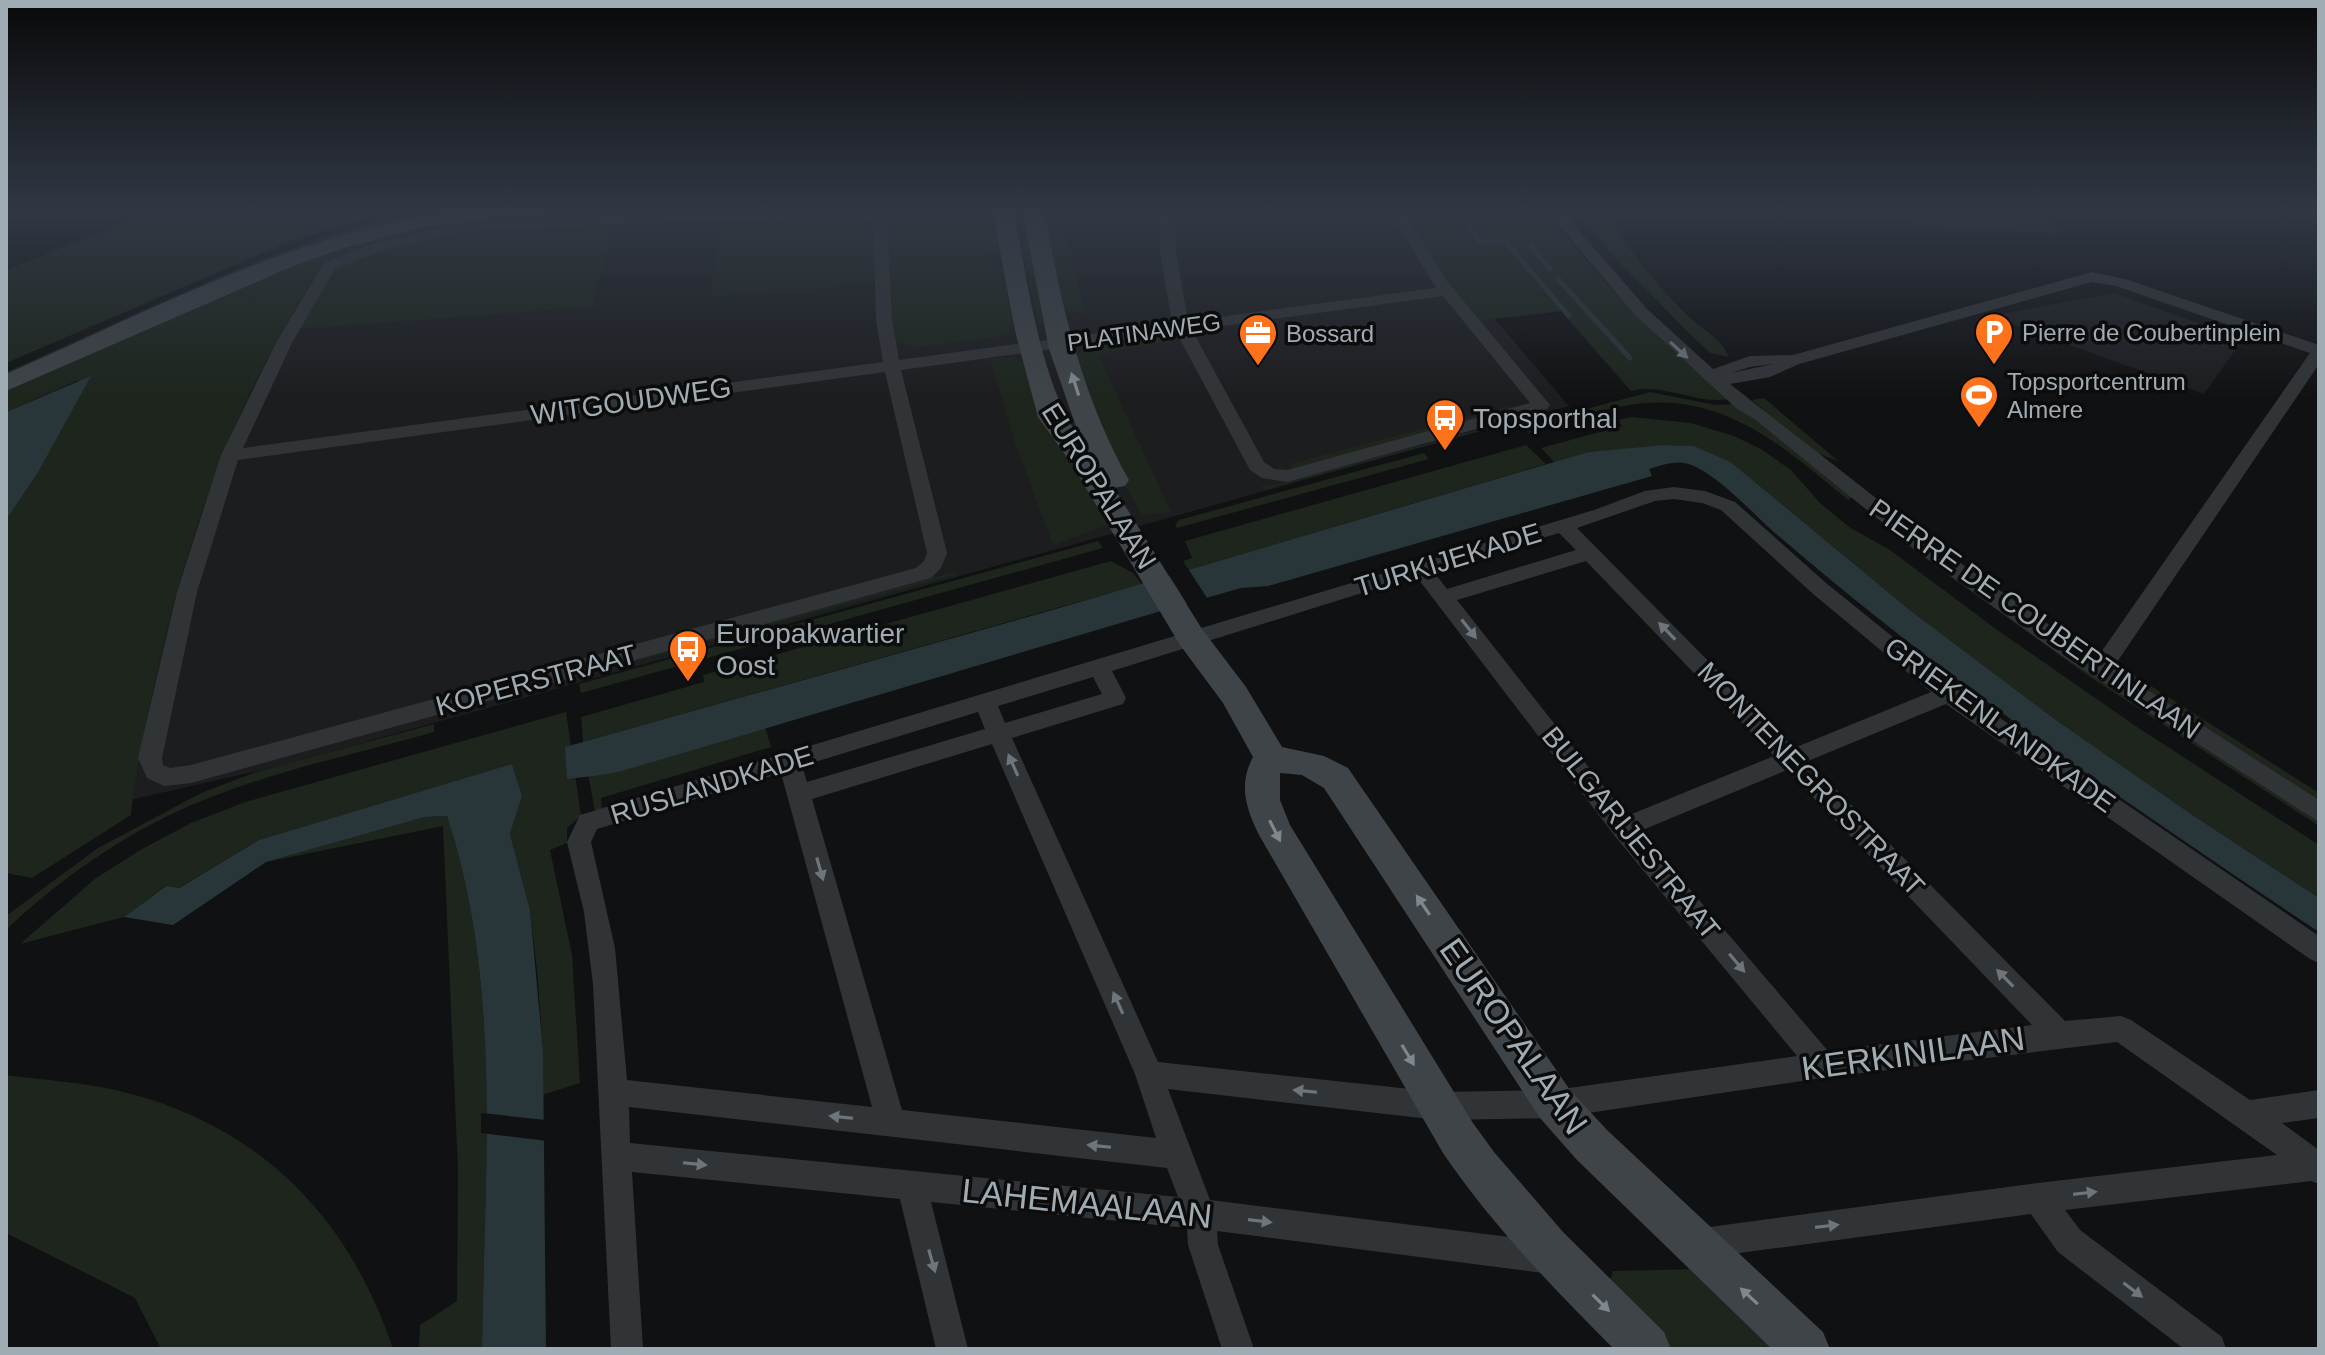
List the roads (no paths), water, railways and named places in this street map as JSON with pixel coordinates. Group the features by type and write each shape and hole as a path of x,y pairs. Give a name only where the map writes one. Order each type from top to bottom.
{"street":[{"path":"6,368 228,272"},
{"path":"6,383 260,272"},
{"path":"234,449 285,341 325,272"},
{"path":"882,272 884,319 892,361"},
{"name":"EUROPALAAN","path":"1015,272 1029,342 1051,417 1160,568 1272,760 1314,766 1336,778 1555,1104 1592,1145 1806,1349"},
{"name":"EUROPALAAN","path":"1046,272 1059,337 1088,424 1160,568"},
{"path":"1171,272 1179,322 1257,466 1278,476 1296,475 1541,405 1434,272"},
{"name":"PIERRE DE COUBERTINLAAN","path":"1607,272 1641,312 1721,376"},
{"name":"PIERRE DE COUBERTINLAAN","path":"1622,272 1759,414 1942,560 2100,671 2319,812"},
{"path":"1721,376 1783,366 1793,360 2092,277 2119,282 2319,352 2100,671"},
{"name":"PLATINAWEG","path":"1029,342 1443,287"},
{"name":"WITGOUDWEG","path":"234,449 1029,342"},
{"name":"KOPERSTRAAT","path":"234,449 187,592 150,758 151,768 159,776 171,778 191,774 919,576 933,566 937,553 892,361"},
{"name":"TURKIJEKADE","path":"1195,625 1420,568 1652,495 1688,494"},
{"name":"GRIEKENLANDKADE","path":"1688,494 1728,506 1819,588 1948,694 2319,951"},
{"name":"MONTENEGROSTRAAT","path":"1563,525 2059,1034"},
{"path":"1444,597 1590,553"},
{"name":"BULGARIJESTRAAT","path":"1420,568 1623,828 1822,1065"},
{"name":"RUSLANDKADE","path":"627,1349 615,1092 604,970 595,910 579,842 589,822 1099,667 1195,625"},
{"name":"RUSLANDKADE","path":"799,794 1115,698 1099,667"},
{"path":"1623,828 1948,694"},
{"name":"LAHEMAALAAN","path":"615,1092 1176,1155 1149,1074 985,702"},
{"path":"1272,760 1264,767 1261,787 1264,807 1277,835 1438,1106 1487,1181 1555,1258 1647,1349"},
{"path":"789,761 891,1122"},
{"name":"KERKINILAAN","path":"1438,1106 1555,1104 1822,1065 2059,1034 2121,1029 2247,1114 2317,1167"},
{"path":"1149,1074 1438,1106"},
{"path":"2247,1114 2319,1104"},
{"path":"1176,1155 1201,1214 1203,1245 1238,1349"},
{"name":"LAHEMAALAAN","path":"617,1156 1201,1214 1555,1258"},
{"name":"KERKINILAAN","path":"1694,1244 2038,1198 2317,1167"},
{"path":"912,1186 952,1349"},
{"path":"2038,1198 2069,1241 2210,1349"}],"waterway":[{"path":"1532,272 1569,316"},
{"path":"1558,279 1630,358"}],"place":[{"name":"Pierre de Coubertinplein","path":"1994,366"},
{"name":"Bossard","path":"1258,367"},
{"name":"Topsportcentrum Almere","path":"1979,429"},
{"name":"Topsporthal","path":"1445,452"},
{"name":"Europakwartier Oost","path":"688,683"}]}
